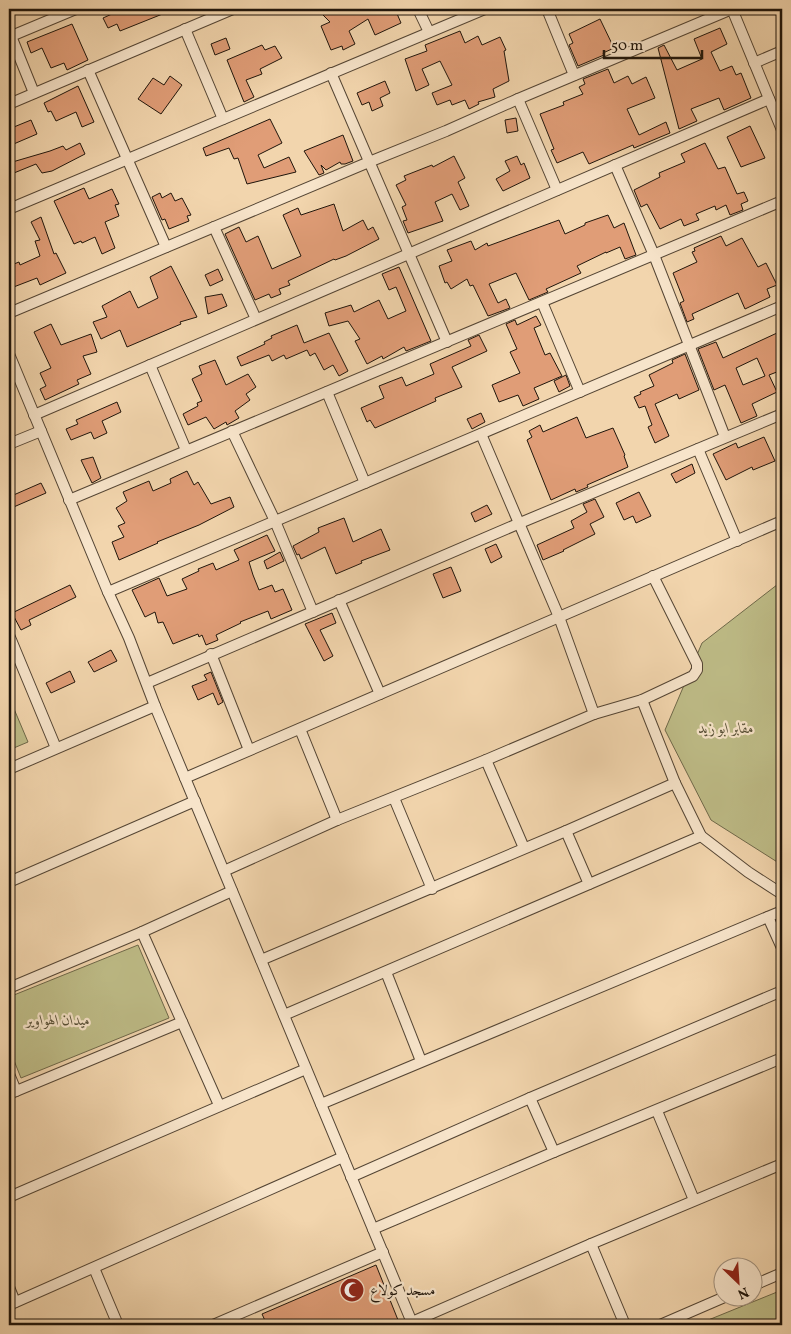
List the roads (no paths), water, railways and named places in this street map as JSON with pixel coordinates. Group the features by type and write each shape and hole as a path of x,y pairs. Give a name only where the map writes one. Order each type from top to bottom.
{"street":[{"path":"34,93 10,37 76,9"},
{"path":"9,104 233,9"},
{"path":"418,9 429,32"},
{"path":"9,209 485,9"},
{"path":"547,9 574,75"},
{"path":"9,313 446,131 732,9 782,130"},
{"path":"185,29 223,119"},
{"path":"754,63 782,51"},
{"path":"88,70 166,247"},
{"path":"331,73 447,342"},
{"path":"518,99 557,190"},
{"path":"34,415 769,99"},
{"path":"615,165 654,255 688,347 725,438"},
{"path":"69,500 782,200"},
{"path":"214,227 256,319"},
{"path":"542,302 580,392"},
{"path":"108,592 782,306"},
{"path":"9,354 412,1323 591,1244 782,1164"},
{"path":"150,365 186,450"},
{"path":"327,392 365,483"},
{"path":"147,683 520,523 782,414"},
{"path":"9,444 41,431"},
{"path":"232,431 275,521 313,612"},
{"path":"481,434 559,617 594,714"},
{"path":"698,449 737,541"},
{"path":"185,778 782,521"},
{"path":"224,870 336,820 394,798 594,714 642,700 693,676 697,670 697,664 653,576"},
{"path":"339,600 380,694"},
{"path":"9,635 56,748"},
{"path":"211,654 249,750"},
{"path":"642,700 675,783 702,836 748,872 782,894"},
{"path":"9,769 155,706"},
{"path":"300,729 336,820"},
{"path":"486,760 524,848"},
{"path":"261,960 566,832 675,783"},
{"path":"394,798 432,889"},
{"path":"9,882 195,801"},
{"path":"566,832 589,884"},
{"path":"284,1015 702,836"},
{"path":"9,988 142,932 232,891"},
{"path":"321,1104 782,912"},
{"path":"768,917 782,948"},
{"path":"142,932 219,1105"},
{"path":"386,972 421,1062"},
{"path":"352,1177 530,1098 782,991"},
{"path":"9,1074 12,1092 182,1022"},
{"path":"373,1229 782,1058"},
{"path":"9,1196 306,1069"},
{"path":"530,1098 554,1152"},
{"path":"657,1111 694,1200"},
{"path":"9,1286 12,1304 343,1157"},
{"path":"591,1244 624,1325"},
{"path":"212,1325 236,1321 383,1252"},
{"path":"94,1268 118,1325"},
{"path":"764,1281 782,1273"},
{"path":"660,1325 714,1302"}],"place":[{"name":"مسجد كولاع","path":"352,1290"}],"park label":[{"name":"مقابر ابو زيد","path":"726,728"},
{"name":"ميدان الهواوير","path":"58,1020"}]}
